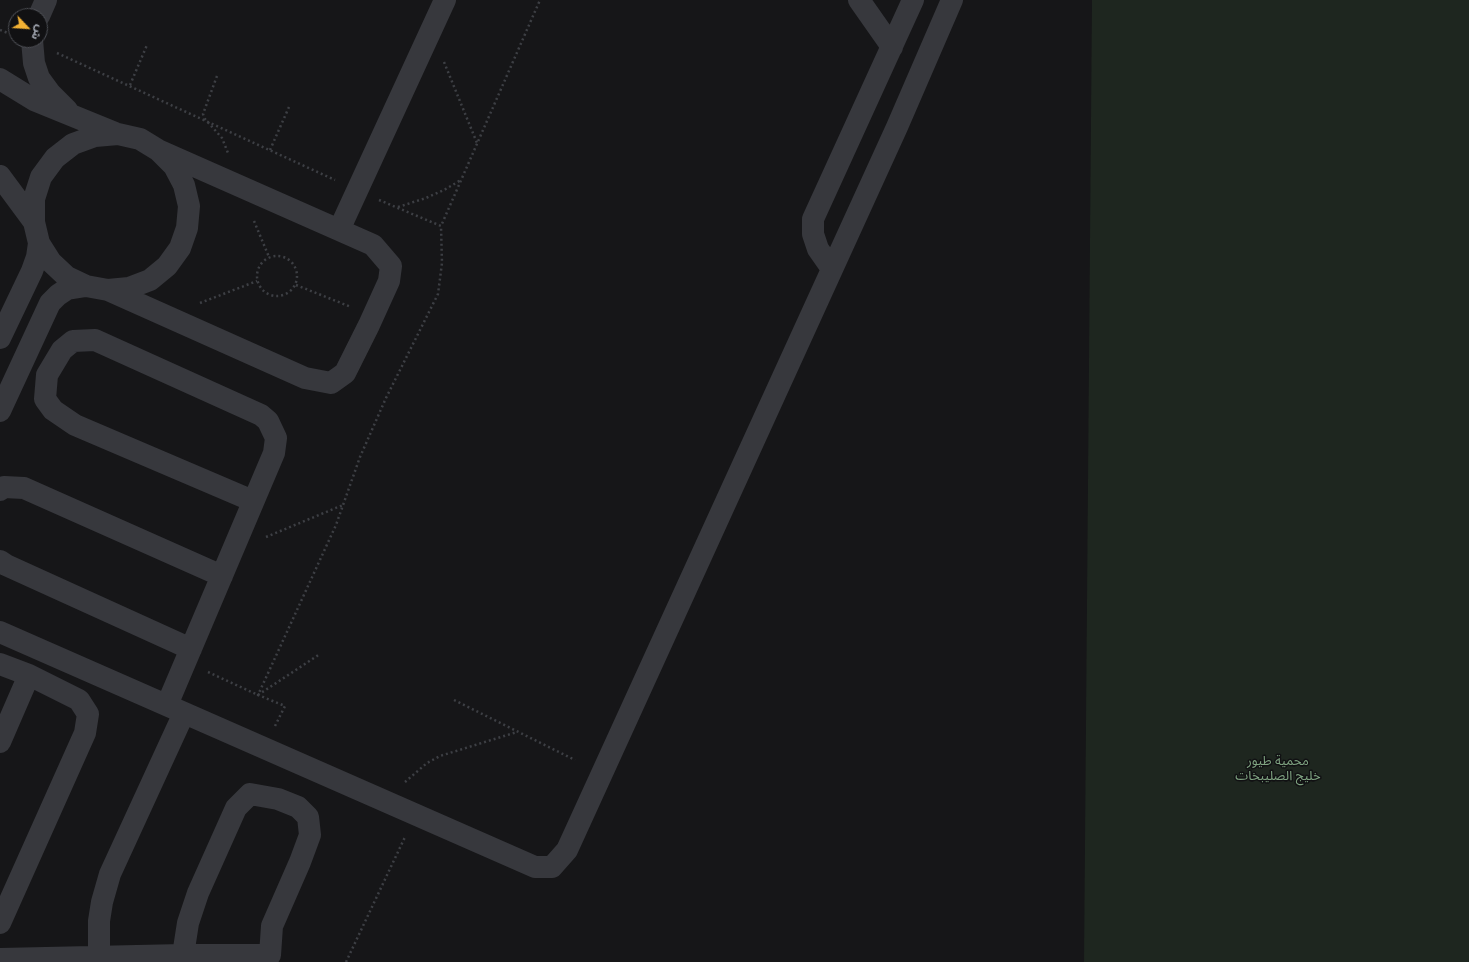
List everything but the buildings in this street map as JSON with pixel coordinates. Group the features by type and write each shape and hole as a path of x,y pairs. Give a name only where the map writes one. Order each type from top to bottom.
{"lane":[{"path":"339,230 445,0"},
{"path":"859,0 892,47"},
{"path":"832,269 818,249 813,234 813,219 913,0"},
{"path":"0,632 535,867 552,867 567,850 897,127 952,0"},
{"path":"33,48 34,63 39,78 50,93 72,116"},
{"path":"0,79 34,100 118,134 140,140 158,150 373,245 392,266 389,281 374,316 345,373 331,383 305,378 108,290 86,286 67,277 51,262 39,243 34,222 34,199 41,177 55,158 73,144 95,136 118,134"},
{"path":"108,290 129,288 150,280 167,266 180,248 187,228 189,206 184,185 174,166 158,150"},
{"path":"0,176 34,222"},
{"path":"0,338 32,271 37,257 39,243"},
{"path":"0,411 50,303 67,289 86,286"},
{"path":"99,957 99,922 102,902 110,874 176,709 188,655 254,502 274,453 276,438 268,421 261,415 94,340 74,341 62,350 47,375 45,399 53,410 76,424 254,502"},
{"path":"0,490 4,487 24,488 222,576"},
{"path":"0,561 188,655"},
{"path":"0,664 29,675 79,700 88,714 85,734 0,923"},
{"path":"0,742 29,675"},
{"path":"0,959 183,955 270,955 272,926 310,835 308,817 298,807 278,799 250,794 236,808 198,893 188,923 183,955"}],"path":[{"path":"258,695 336,525 363,451 386,398 438,294 442,263 442,226 540,0"},
{"path":"431,30 478,143"},
{"path":"130,85 147,45"},
{"path":"48,48 357,190 442,226"},
{"path":"270,150 289,107"},
{"path":"398,207 426,198 461,180"},
{"path":"277,256 285,258 292,262 296,269 296,285 283,295 275,296 267,294 257,281 259,267 269,257 277,256"},
{"path":"166,316 257,281"},
{"path":"296,285 374,316"},
{"path":"233,550 343,505"},
{"path":"258,695 320,654"},
{"path":"188,655 258,695 285,706 264,748"},
{"path":"454,700 575,760"},
{"path":"388,802 401,786 416,772 440,756 517,732"},
{"path":"346,962 416,814"}],"green space":[{"name":"محمية طيور خليج الصليبخات","path":"1092,0 1469,0 1469,962 1084,962"}]}
